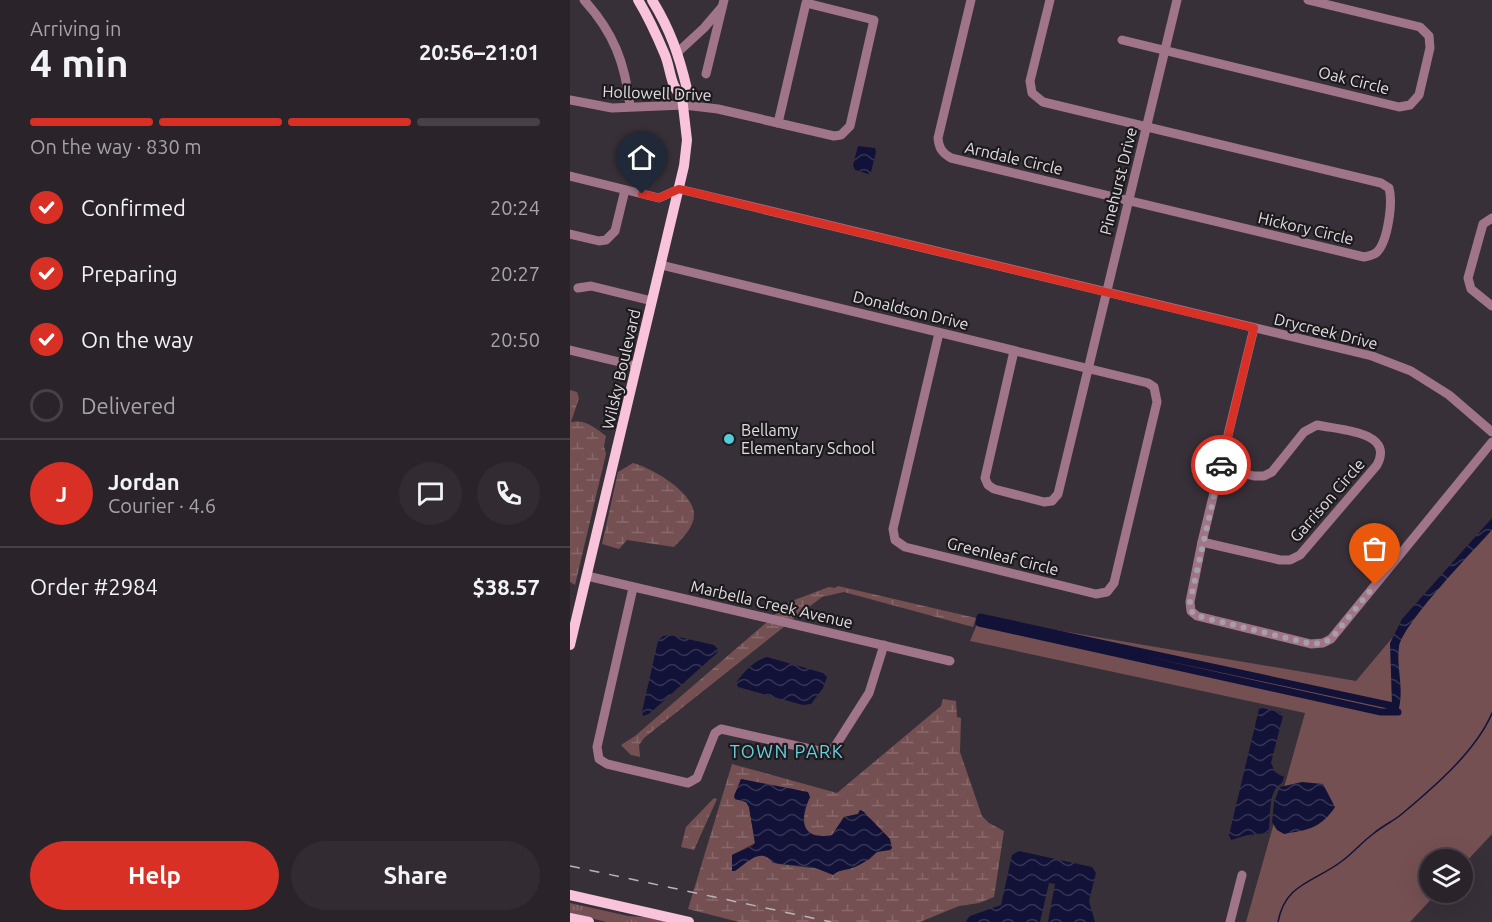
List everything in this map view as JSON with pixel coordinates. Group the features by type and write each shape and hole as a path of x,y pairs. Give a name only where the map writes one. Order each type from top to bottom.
{"main road":[{"path":"638,0 653,25 667,59 675,90 683,101"},
{"path":"652,0 663,17 678,52 687,88 683,101"},
{"name":"Wilsky Boulevard","path":"570,645 679,189 687,147 683,101"},
{"path":"570,895 689,922"},
{"path":"570,918 590,922"}],"street":[{"path":"584,0 600,17 613,38 622,59 630,106"},
{"name":"Arndale Circle","path":"971,0 938,138 939,147 943,153 951,158 1128,201"},
{"path":"1050,0 1030,81 1032,93 1042,102 1146,126"},
{"name":"Pinehurst Drive","path":"1014,351 985,478 988,485 994,489 1044,502 1052,501 1058,494 1177,0"},
{"name":"Oak Circle","path":"1165,50 1398,107 1410,105 1419,94 1430,48 1429,36 1420,27 1308,0"},
{"path":"678,52 704,28 724,2"},
{"path":"706,74 724,2"},
{"name":"Hollowell Drive","path":"570,100 612,108 683,101 834,136 841,135 850,126 874,20 806,3 778,123"},
{"path":"1122,40 1165,50"},
{"name":"Hickory Circle","path":"1128,201 1364,257 1375,254 1383,245 1392,200 1389,188 1381,183 1146,126"},
{"path":"570,176 659,198 679,189"},
{"name":"Drycreek Drive","path":"679,189 1372,356 1411,371 1449,395 1492,432"},
{"path":"570,234 599,241 606,240 615,231 625,190"},
{"path":"1492,218 1483,224 1468,278 1471,289 1492,306"},
{"name":"Donaldson Drive","path":"661,265 1148,383 1154,387"},
{"path":"578,288 591,286 652,301"},
{"path":"1254,328 1202,542 1190,602 1191,611 1197,616 1311,644 1323,643 1331,639 1492,442"},
{"name":"Greenleaf Circle","path":"939,333 893,529 895,540 905,547 1096,594 1107,592 1114,583 1157,402 1154,387"},
{"path":"570,350 636,366"},
{"name":"Garrison Circle","path":"1202,542 1280,561 1290,560 1300,555 1377,465 1381,457 1380,445 1371,436 1317,425 1304,432 1272,472 1264,476 1254,476 1221,468"},
{"name":"Marbella Creek Avenue","path":"587,576 950,661"},
{"path":"633,588 597,747 599,759 607,764 688,783 697,778 715,733 721,729 824,752 834,748 869,693 884,645"},
{"path":"1230,922 1242,874"}],"green space":[{"path":"570,390 577,392 579,398 571,422 586,423 606,436 604,446 606,454 575,585 570,582"},
{"path":"633,463 661,476 688,498 694,515 692,524 674,547 627,540 619,549 602,544 618,472"},
{"path":"1492,519 1492,834 1473,854 1473,849 1419,849 1419,903 1428,903 1410,922 1246,922 1305,713 970,641 980,617 1356,681"},
{"path":"838,586 976,618 973,627 844,592 822,597 792,620 773,616 789,602 829,587"},
{"path":"767,622 785,626 644,738 639,745 640,757 631,755 621,745 635,736"},
{"path":"943,699 956,701 957,717 961,718 960,752 982,816 989,823 1004,831 994,897 979,903 959,906 920,922 739,922 688,909 732,764 837,793 941,706","holes":["741,779 794,789 810,797 804,820 808,831 814,835 832,835 844,817 858,814 860,810 890,839 870,859 850,869 837,871 778,864 763,855 732,855 755,843 749,807 746,802 735,799"]},
{"path":"714,798 717,799 694,850 681,847 686,827"},
{"path":"570,903 668,922 607,922 570,913"}],"water":[{"path":"858,146 875,148 871,172 868,174 855,170 853,165"},
{"path":"1492,518 1492,530 1440,587 1403,636 1398,655 1401,696 1398,712 1392,706 1390,643 1402,619"},
{"path":"670,635 714,645 718,649 717,653 649,714 643,716 658,641 663,636"},
{"path":"767,657 823,673 827,677 823,688 811,704 803,705 738,687 736,683 746,671"},
{"path":"1259,709 1280,712 1283,716 1271,763 1275,772 1284,777 1272,799 1268,833 1231,840 1229,835"},
{"path":"741,779 808,792 810,797 806,805 804,820 808,831 814,835 832,835 844,817 858,814 860,810 863,811 890,839 892,848 877,852 859,865 833,875 813,867 773,863 764,856 749,860 732,871 732,855 755,843 749,807 746,802 735,799 734,796"},
{"path":"1302,782 1323,784 1335,807 1319,824 1284,834 1277,830 1272,822 1274,802 1280,787"},
{"path":"1019,851 1092,867 1096,873 1089,901 1095,922 1048,922 1055,884 1049,883 1040,922 967,922 970,916 1001,905 1012,855"}],"waterway":[{"path":"1393,706 980,617 979,623 1381,712 1398,712"},
{"path":"1278,922 1287,899 1294,891 1342,861 1441,780 1476,741 1492,713"}],"railway":[{"path":"570,866 831,922"}],"way so far":[{"path":"1221,465 1190,602 1191,611 1197,616 1311,644 1323,643 1331,639 1375,585"}],"place":[{"name":"Bellamy Elementary School","path":"729,439"}],"district":[{"name":"TOWN PARK","path":"787,751"}],"route":[{"path":"642,194 659,198 679,189 1254,328 1221,465"}]}
